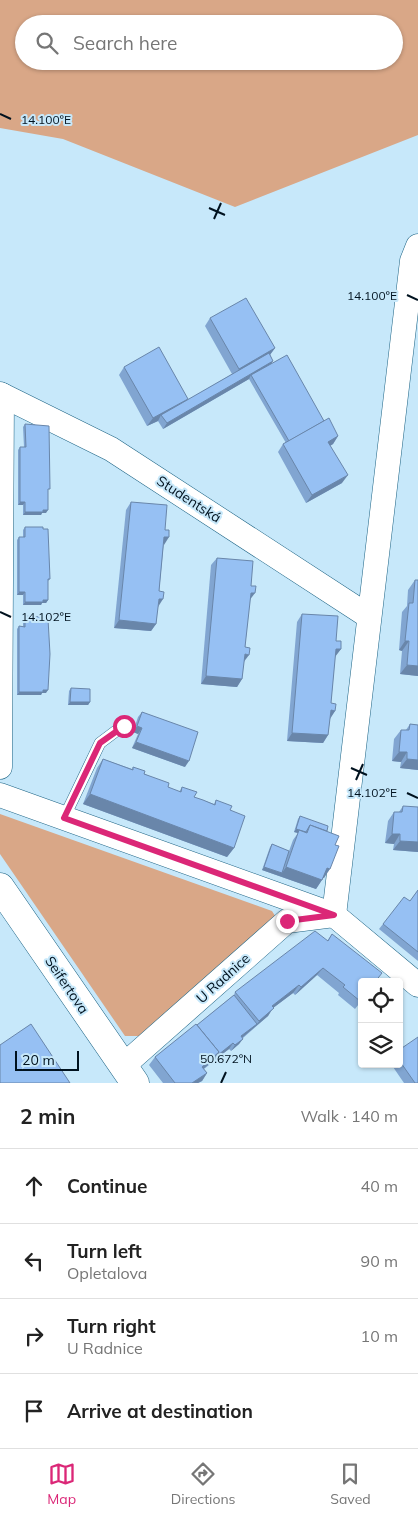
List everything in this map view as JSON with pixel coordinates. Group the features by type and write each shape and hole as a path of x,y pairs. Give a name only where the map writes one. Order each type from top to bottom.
{"street":[{"path":"334,915 368,616 412,261 418,246"},
{"path":"0,767 1,394"},
{"name":"Studentská","path":"1,394 112,449 368,616"},
{"path":"0,795 334,915 418,985"},
{"name":"Seifertova","path":"0,887 129,1074"},
{"name":"U Radnice","path":"129,1074 287,921 334,915"}],"lane":[{"path":"64,818 100,743 124,726"}],"shaded area":[{"path":"0,0 418,0 418,135 235,207 63,139 0,128"},
{"path":"0,814 272,911 277,919 142,1036 125,1036 0,854"}],"building":[{"path":"246,298 275,348 239,369 210,318"},
{"path":"159,347 188,399 153,418 124,367"},
{"path":"269,353 273,361 167,423 161,415"},
{"path":"287,355 324,421 289,441 251,375"},
{"path":"329,418 338,436 328,442 348,475 312,495 283,444"},
{"path":"25,424 49,426 50,489 48,489 48,510 43,510 43,512 25,512 25,502 20,502 20,447 26,447"},
{"path":"131,502 167,505 165,530 169,530 169,537 164,537 159,591 164,592 163,599 159,599 156,624 119,620"},
{"path":"25,527 43,527 43,529 48,529 50,579 48,579 48,600 43,600 43,602 25,602 25,592 19,592 19,537 25,537"},
{"path":"217,558 253,561 251,586 256,586 255,593 251,593 245,647 250,648 249,655 245,654 242,679 206,676"},
{"path":"415,580 418,580 418,666 407,665 409,641 405,641 409,603 413,603"},
{"path":"302,614 338,616 336,641 341,641 341,649 336,649 331,703 336,704 335,711 331,710 328,735 292,733"},
{"path":"25,616 48,619 50,654 48,690 43,690 43,692 19,692 19,626 25,627"},
{"path":"71,688 90,689 90,702 70,702"},
{"path":"142,712 198,732 189,761 136,742 142,728 137,726"},
{"path":"410,724 418,725 418,760 407,759 407,752 399,752 401,730 409,730"},
{"path":"103,759 133,770 133,767 145,771 144,774 169,783 168,787 181,792 182,787 197,792 194,797 215,805 216,800 232,806 230,810 245,816 234,848 90,794"},
{"path":"403,806 418,807 418,842 400,841 400,834 392,834 394,812 402,812"},
{"path":"300,816 328,826 327,831 310,825 306,832 296,829"},
{"path":"310,825 339,836 335,845 339,846 330,869 327,868 322,880 286,867 299,830 307,833"},
{"path":"272,844 289,851 282,873 264,867"},
{"path":"418,890 418,952 383,924 404,897 410,901"},
{"path":"315,931 328,941 332,934 382,973 378,978 358,978 358,999 343,987 345,985 323,968 301,987 299,985 272,1006 274,1008 259,1021 235,992"},
{"path":"234,995 257,1024 241,1036 243,1039 235,1045 233,1043 218,1055 219,1052 197,1025"},
{"path":"31,1024 70,1083 0,1083 0,1045"},
{"path":"196,1024 219,1052 202,1067 207,1073 192,1083 175,1083 155,1057"},
{"path":"418,1037 418,1083 415,1083 403,1066 403,1047"}],"route":[{"path":"124,726 100,743 64,818 334,915 287,921"}]}
